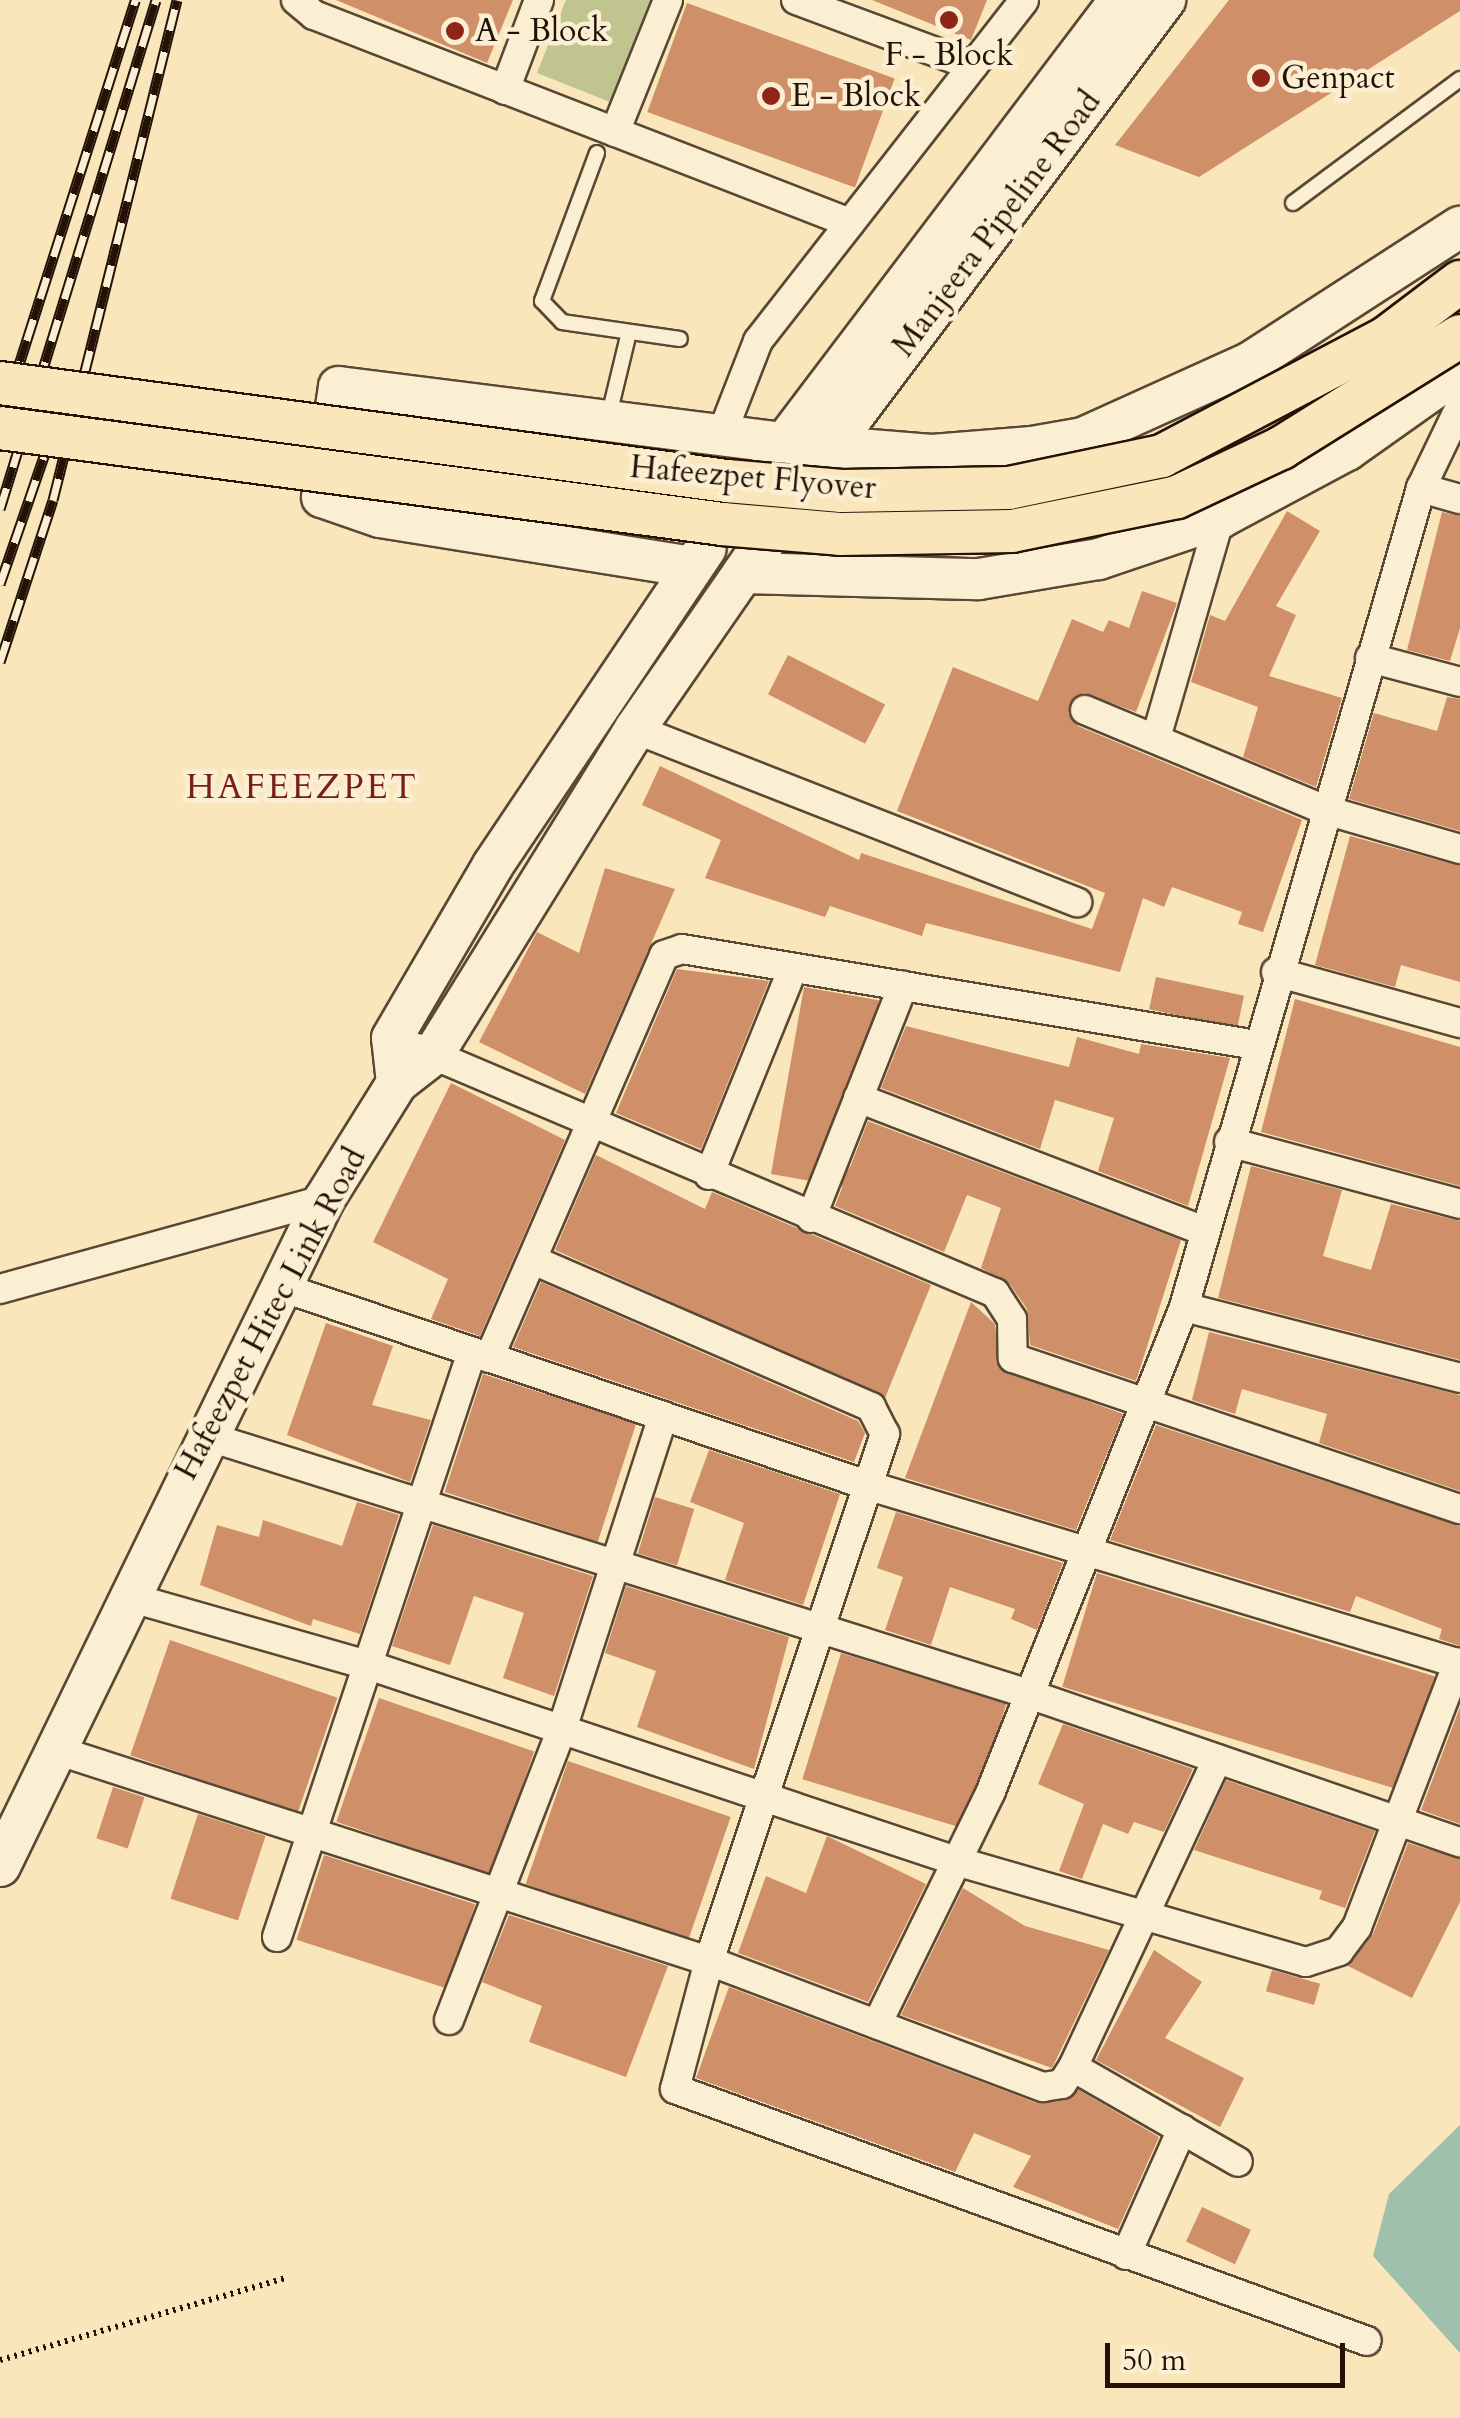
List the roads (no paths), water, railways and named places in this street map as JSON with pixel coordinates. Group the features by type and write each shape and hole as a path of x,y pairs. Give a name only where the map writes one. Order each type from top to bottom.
{"main road":[{"name":"Manjeera Pipeline Road","path":"392,1038 494,866 692,566 1120,0"},
{"name":"Manjeera Pipeline Road","path":"830,447 1165,0"},
{"path":"692,566 380,517 322,497 339,386 784,444 932,455 1083,438 1252,362 1460,227"},
{"name":"Hafeezpet Flyover","path":"0,383 727,481 842,491 1009,488 1162,456 1386,338 1460,282"},
{"name":"Hafeezpet Flyover","path":"0,428 722,524 840,534 1012,531 1178,497 1281,448 1460,336"},
{"path":"744,573 979,579 1099,559 1220,518 1347,450 1460,370"},
{"name":"Hafeezpet Hitec Link Road","path":"0,1866 125,1596 324,1200 397,1083 433,1055 634,729 830,447"},
{"path":"392,1038 397,1083"}],"street":[{"path":"296,0 505,90 606,143 850,223"},
{"path":"505,90 540,0"},
{"path":"606,143 668,0"},
{"path":"796,0 973,66"},
{"path":"721,436 758,341 1024,0"},
{"path":"877,2024 956,1861 1029,1694 1184,1307 1276,972 1421,488 1460,407"},
{"path":"1421,488 1460,499"},
{"path":"1156,738 1220,518"},
{"path":"1370,658 1460,682"},
{"path":"1085,710 1325,810 1460,849"},
{"path":"634,729 1077,902"},
{"path":"278,1937 422,1504 481,1355 533,1260 594,1126 664,955 682,949 1256,1045"},
{"path":"708,1175 793,968"},
{"path":"1276,972 1460,1023"},
{"path":"811,1218 903,986"},
{"path":"392,1038 708,1175 995,1293 1012,1319 1012,1358 1460,1509"},
{"path":"858,1098 1205,1230"},
{"path":"1229,1142 1460,1204"},
{"path":"0,1289 324,1200"},
{"path":"533,1260 871,1407 888,1448 709,1961 675,2089 1367,2341"},
{"path":"125,1596 368,1666 956,1861 1150,1919 1322,1961 1357,1926 1459,1664 1088,1546 873,1487 280,1288"},
{"path":"1184,1307 1460,1378"},
{"path":"449,2020 562,1730 663,1416"},
{"path":"206,1436 1029,1694 1460,1842"},
{"path":"56,1750 311,1836 709,1961 1043,2087 1062,2084 1073,2067 1150,1919 1217,1759"},
{"path":"1073,2067 1238,2162"},
{"path":"1126,2254 1182,2130"}],"lane":[{"path":"1293,203 1460,78"},
{"path":"606,143 542,301 562,322 680,339"},
{"path":"608,419 629,332"}],"railway":[{"path":"0,424 135,0"},
{"path":"0,509 156,0"},
{"path":"0,662 53,500 177,0"},
{"path":"0,584 65,395"}],"place":[{"name":"F - Block","path":"949,20"},
{"name":"A - Block","path":"455,31"},
{"name":"Genpact","path":"1261,78"},
{"name":"E - Block","path":"771,96"}],"district":[{"name":"HAFEEZPET","path":"302,787"}]}
